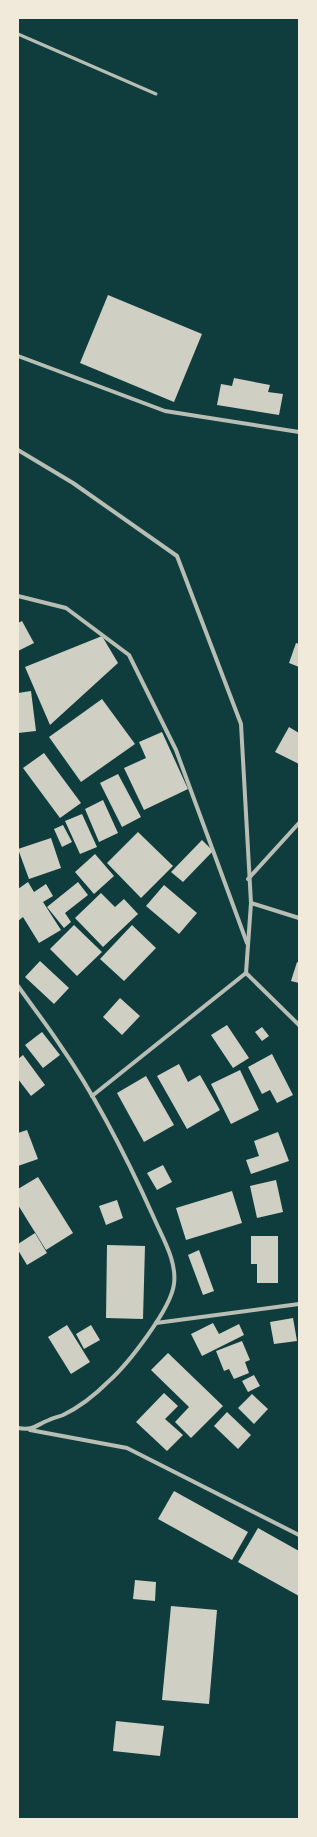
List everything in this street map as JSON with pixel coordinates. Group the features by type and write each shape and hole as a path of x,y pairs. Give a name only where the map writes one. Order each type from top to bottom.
{"street":[{"path":"18,356 165,411 299,432"},
{"path":"18,450 72,483 177,556 241,724 248,879 251,903 246,973 92,1096"},
{"path":"18,596 66,608 129,655 176,750 248,946"},
{"path":"248,879 299,823"},
{"path":"251,903 299,918"},
{"path":"246,973 299,1025"},
{"path":"18,986 61,1046 92,1096 139,1184 172,1258 174,1284 170,1300 156,1323 112,1379 84,1403 63,1415 29,1430"},
{"path":"156,1323 299,1304"},
{"path":"18,1428 127,1448 299,1535"}],"lane":[{"path":"18,34 156,94"}],"building":[{"path":"108,295 202,334 174,402 80,363"},
{"path":"234,378 270,385 268,392 283,394 279,415 217,405 221,384 232,386"},
{"path":"22,621 34,643 18,651 18,623"},
{"path":"102,636 118,663 50,725 25,667"},
{"path":"296,643 299,644 299,667 289,663"},
{"path":"31,691 36,731 18,733 18,693"},
{"path":"102,699 135,744 81,782 49,737"},
{"path":"289,727 299,733 299,764 275,752"},
{"path":"162,732 188,789 144,810 124,768 146,758 139,742"},
{"path":"44,753 81,803 60,818 23,768"},
{"path":"118,774 141,817 122,827 100,783"},
{"path":"103,800 118,833 99,842 85,809"},
{"path":"82,814 97,847 80,854 65,821"},
{"path":"63,825 72,842 62,847 54,829"},
{"path":"138,832 173,866 141,898 107,863"},
{"path":"51,838 61,868 29,879 18,849"},
{"path":"202,840 213,851 183,882 171,872"},
{"path":"95,854 114,876 94,894 75,872"},
{"path":"28,882 34,892 46,884 53,896 43,902 61,930 39,943 23,917 18,921 18,889"},
{"path":"78,882 88,895 65,913 71,922 64,928 47,907"},
{"path":"164,885 197,913 179,934 146,906"},
{"path":"101,893 115,907 124,899 138,914 103,947 75,918"},
{"path":"74,925 102,952 77,976 50,949"},
{"path":"132,925 156,948 124,981 100,959"},
{"path":"40,961 69,988 54,1004 25,977"},
{"path":"297,962 299,963 299,983 291,981"},
{"path":"120,998 140,1016 122,1035 103,1017"},
{"path":"227,1025 249,1058 233,1068 211,1035"},
{"path":"262,1027 269,1036 262,1041 255,1032"},
{"path":"42,1032 60,1055 43,1068 25,1045"},
{"path":"272,1054 293,1095 277,1103 270,1090 262,1094 248,1067"},
{"path":"23,1055 45,1085 31,1096 18,1079 18,1059"},
{"path":"179,1064 188,1082 200,1075 220,1110 187,1129 157,1076"},
{"path":"240,1070 259,1110 231,1124 211,1084"},
{"path":"146,1076 174,1125 144,1142 117,1093"},
{"path":"27,1130 38,1159 18,1166 18,1133"},
{"path":"278,1132 289,1161 251,1174 246,1160 259,1156 254,1141"},
{"path":"163,1165 172,1182 157,1190 147,1173"},
{"path":"38,1177 73,1233 46,1250 18,1205 18,1189"},
{"path":"276,1180 283,1212 257,1218 250,1186"},
{"path":"232,1191 242,1223 186,1240 176,1208"},
{"path":"117,1200 123,1218 106,1225 99,1206"},
{"path":"35,1233 47,1253 27,1265 18,1250 18,1244"},
{"path":"251,1236 278,1236 278,1283 257,1283 257,1264 251,1264"},
{"path":"107,1245 145,1246 143,1319 106,1318"},
{"path":"199,1250 214,1291 203,1295 188,1255"},
{"path":"293,1318 297,1341 274,1344 270,1322"},
{"path":"213,1323 219,1334 239,1324 244,1335 202,1356 191,1334"},
{"path":"67,1325 90,1362 71,1374 48,1337"},
{"path":"91,1325 100,1340 84,1349 76,1334"},
{"path":"242,1341 250,1360 245,1362 249,1373 234,1379 229,1369 224,1371 216,1351"},
{"path":"168,1353 223,1406 191,1438 175,1422 189,1407 151,1370"},
{"path":"254,1375 260,1386 248,1392 242,1381"},
{"path":"164,1393 178,1406 165,1419 183,1435 167,1451 136,1422"},
{"path":"252,1394 268,1409 254,1424 238,1408"},
{"path":"227,1412 251,1435 238,1449 214,1426"},
{"path":"174,1491 248,1532 232,1560 158,1519"},
{"path":"258,1528 299,1551 299,1596 238,1562"},
{"path":"135,1580 156,1582 155,1601 133,1599"},
{"path":"171,1606 217,1610 209,1704 162,1700"},
{"path":"116,1721 164,1726 160,1756 113,1751"}]}
